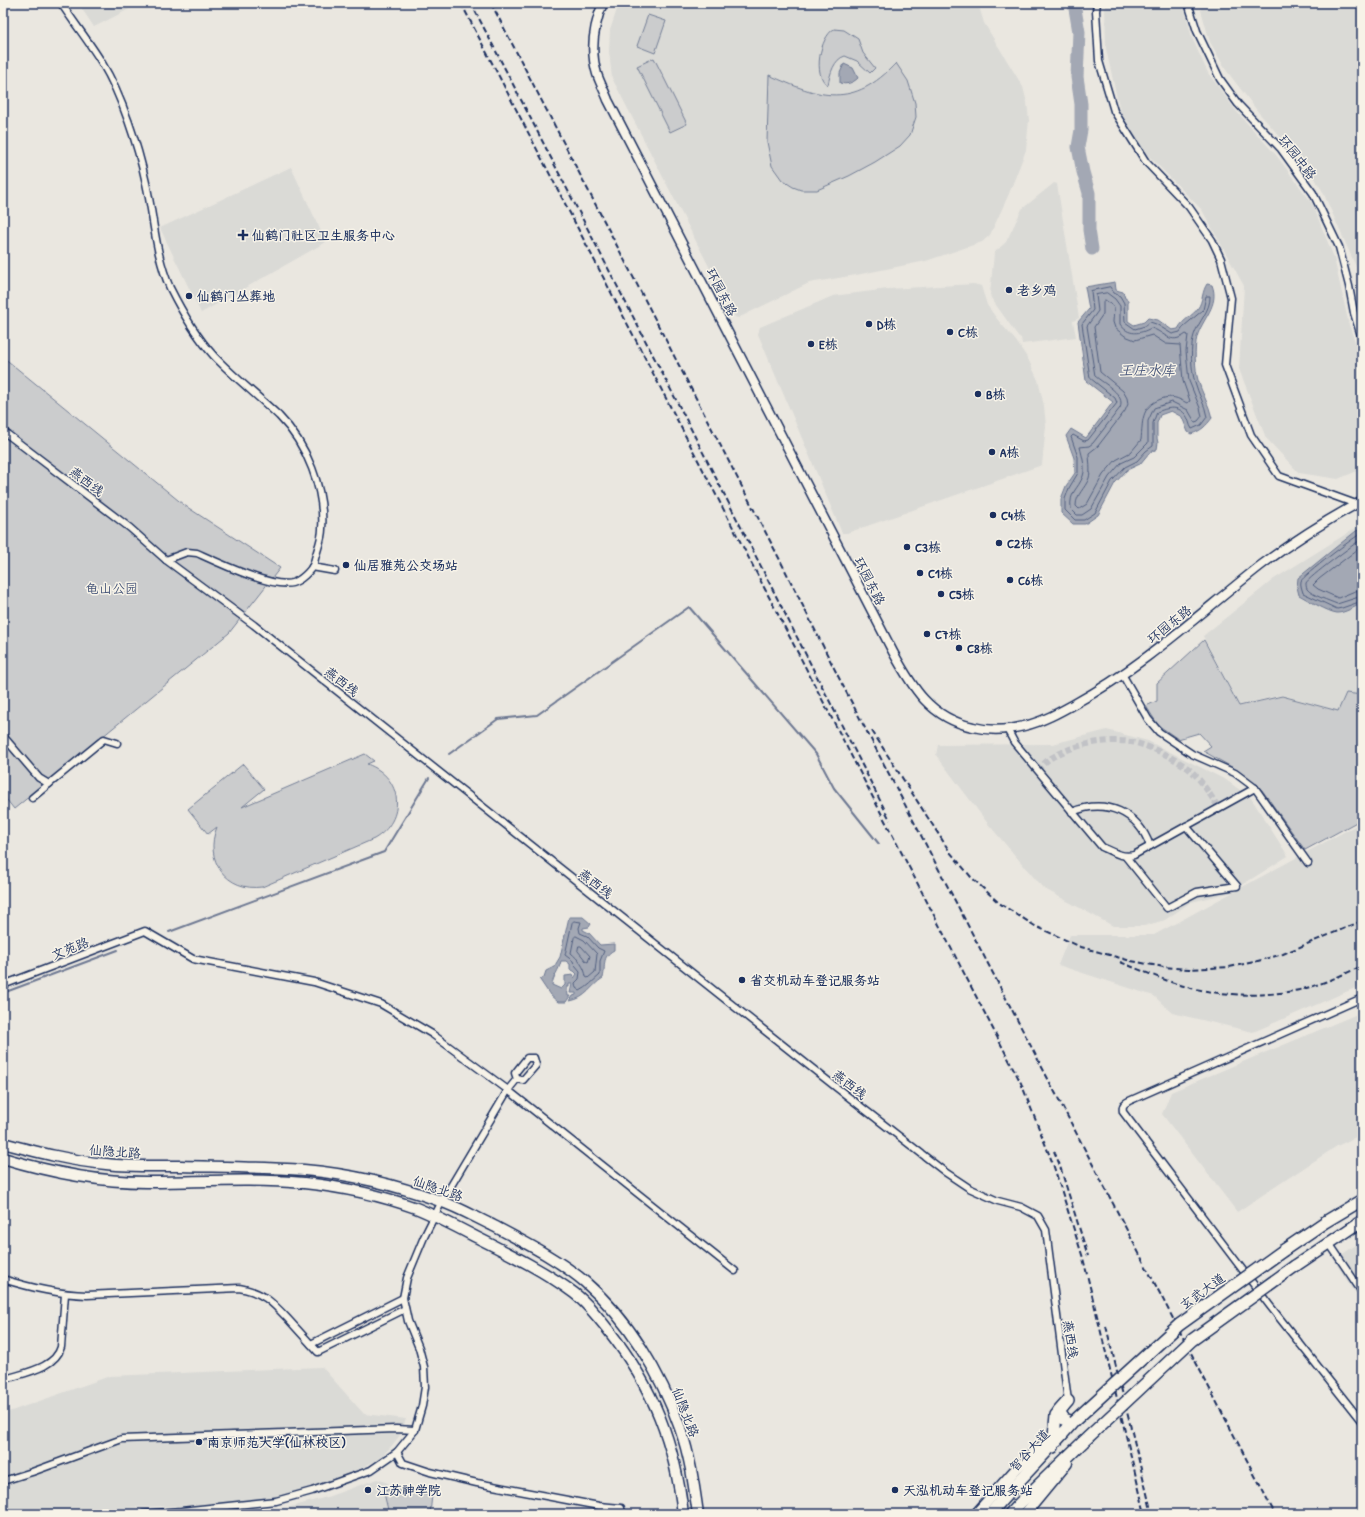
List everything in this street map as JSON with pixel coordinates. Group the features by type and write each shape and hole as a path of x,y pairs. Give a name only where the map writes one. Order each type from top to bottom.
{"highway":[{"name":"玄武大道","path":"1073,1422 1179,1325 1284,1250 1325,1222 1362,1200"},
{"path":"1010,1514 1083,1442 1192,1340 1329,1242 1362,1222"},
{"path":"1068,1401 1059,1411 1064,1419 1073,1422"},
{"path":"1053,1447 1056,1415 1068,1401"},
{"name":"智谷大道","path":"990,1514 1005,1496 1053,1447 1073,1422"}],"main road":[{"name":"仙隐北路","path":"3,1143 76,1161 108,1165 267,1168 305,1170 344,1175 377,1182 442,1201 520,1240 564,1266 585,1282 615,1314 647,1358 672,1407 686,1449 698,1514"},
{"name":"仙隐北路","path":"3,1158 28,1165 97,1179 144,1182 266,1180 334,1187 374,1195 414,1208 434,1216 512,1254 575,1294 591,1308 619,1344 636,1370 659,1414 672,1453 683,1514"},
{"path":"976,1514 1017,1468 1054,1434 1073,1422"},
{"path":"1025,1514 1083,1442"}],"street":[{"path":"61,3 102,64 118,95 138,151 147,184 159,255 170,287 189,323 215,356 280,418 302,446 312,467 322,512 322,531 312,566 306,575 292,583 278,583 247,574 197,553 187,552 166,560"},
{"name":"环园东路","path":"602,3 595,26 594,58 597,74 608,100 904,672 927,704 941,714 957,723 973,728 990,730 1024,726 1068,708 1093,694 1147,657 1280,552 1359,503"},
{"path":"1097,3 1096,11 1100,61 1114,111 1146,162 1189,207 1212,240 1221,259 1231,298 1225,365 1251,435 1279,476 1359,503"},
{"name":"环园中路","path":"1188,3 1197,31 1220,79 1238,104 1281,149 1313,193 1339,247 1354,313 1362,339"},
{"name":"燕西线","path":"3,431 130,528 166,560 254,625 945,1172 969,1188 998,1201 1021,1207 1038,1216 1046,1230 1068,1401"},
{"path":"312,566 335,570"},
{"path":"1122,674 1148,719 1160,732 1192,754 1236,773 1255,788 1308,863"},
{"path":"1007,729 1014,742 1102,847 1126,857 1168,908 1197,892 1237,886 1186,826"},
{"path":"3,736 38,778 49,784"},
{"path":"32,798 104,739 117,743"},
{"path":"1126,857 1134,855 1255,788"},
{"path":"1072,812 1094,806 1116,809 1135,821 1144,832 1150,846"},
{"name":"文苑路","path":"3,985 145,931 193,959 314,982 381,1004 432,1034 508,1090"},
{"path":"1362,998 1124,1103 1122,1107 1123,1112 1270,1306 1362,1422"},
{"path":"143,1514 276,1501 312,1491 371,1470 397,1452 415,1430 422,1406 425,1387 424,1367 419,1348 408,1320 403,1298 408,1278 424,1237 442,1201 508,1090 517,1079"},
{"path":"508,1090 735,1271"},
{"path":"1325,1222 1362,1196"},
{"path":"1329,1242 1361,1287"},
{"path":"3,1279 30,1288 65,1294 87,1295 239,1288 246,1289 259,1294 272,1302 318,1352 405,1309"},
{"path":"3,1380 48,1364 58,1355 61,1347 65,1294"},
{"path":"311,1344 403,1298"},
{"path":"3,1481 122,1439 396,1429 415,1430"},
{"path":"397,1452 403,1463 430,1472 533,1494 621,1508 622,1514"}],"shaded area":[{"path":"78,3 141,3 94,27"},
{"path":"619,3 978,3 984,23 1023,87 1029,120 1026,150 1008,196 990,235 982,242 926,261 809,283 738,318 735,317 612,78 609,51 610,30"},
{"path":"1105,3 1183,3 1192,38 1208,73 1236,111 1276,155 1312,203 1334,258 1349,325 1362,361 1362,469 1338,479 1299,473 1266,438 1239,369 1244,286 1202,210 1141,148 1120,111 1106,49"},
{"path":"1199,3 1362,3 1362,287 1361,278 1322,190 1306,166 1259,113 1226,70 1210,42"},
{"name":"仙鹤门社区卫生服务中心","path":"291,167 326,242 201,313 160,228"},
{"path":"1054,183 1057,184 1079,318 1073,321 1076,337 1022,344 1021,338 991,298 990,294 994,253 1006,242 1022,209"},
{"path":"974,284 981,286 987,305 1016,341 1028,359 1038,380 1044,406 1046,426 1042,465 847,533 842,533 758,334 760,327 833,296 888,289"},
{"path":"1362,524 1362,695 1346,693 1338,711 1282,695 1239,705 1203,636 1274,579"},
{"path":"1107,730 1148,741 1226,780 1251,798 1288,856 1229,893 1191,902 1165,920 1144,926 1113,926 1043,888 989,825 936,755 938,745 1053,744"},
{"path":"1362,822 1362,985 1253,1032 1172,1013 1154,996 1058,965 1070,935 1154,935"},
{"path":"1362,1012 1362,1134 1337,1146 1237,1212 1162,1114 1171,1092"},
{"path":"1362,1241 1362,1303 1337,1265 1338,1257"},
{"name":"南京师范大学(仙林校区)","path":"322,1367 364,1414 406,1419 400,1435 390,1448 377,1460 353,1472 275,1499 201,1505 124,1508 79,1514 3,1514 3,1414 110,1376"},
{"name":"江苏神学院","path":"377,1479 388,1483 393,1514 265,1514 327,1497"}],"green space":[{"path":"648,15 666,21 655,53 637,46"},
{"path":"834,29 844,30 858,39 863,53 875,68 870,73 857,61 845,56 838,60 835,64 831,72 828,85 823,80 820,74 820,57 825,40 829,33"},
{"path":"654,58 687,124 670,132 637,66"},
{"path":"896,63 908,81 915,103 916,117 910,135 900,146 849,176 817,190 801,190 782,180 772,166 767,142 769,75 804,89 836,95 850,93 865,88 880,78"},
{"name":"龟山公园","path":"3,357 184,505 280,568 229,633 14,809 3,795"},
{"path":"1204,640 1239,706 1282,696 1338,711 1346,693 1362,695 1362,819 1305,850 1262,790 1237,770 1203,751 1211,746 1199,733 1178,739 1158,725 1146,706 1157,701 1157,683"},
{"path":"365,754 374,761 367,764 379,770 394,788 396,810 392,821 385,831 374,839 262,887 249,887 238,884 229,879 221,871 216,862 213,851 213,839 217,827 208,834 188,809 243,764 264,789 242,807"},
{"path":"383,1489 432,1495 430,1514 389,1514"}],"water":[{"path":"844,64 853,68 858,78 845,84 840,83 840,73"},
{"name":"王庄水库","path":"1115,282 1116,290 1123,292 1125,298 1128,300 1128,321 1134,325 1144,322 1148,318 1158,320 1172,330 1178,329 1196,311 1200,305 1207,284 1212,285 1214,299 1199,330 1195,353 1198,380 1212,418 1203,428 1191,434 1188,432 1182,417 1171,411 1160,415 1157,423 1157,449 1149,453 1140,464 1127,470 1115,483 1098,515 1085,524 1073,524 1061,513 1061,499 1066,486 1075,473 1074,458 1066,436 1071,429 1086,438 1113,402 1086,381 1078,322 1089,309 1085,287"},
{"path":"1362,529 1361,604 1346,611 1337,613 1323,608 1299,595 1297,587 1298,578 1356,531"},
{"path":"569,917 583,917 591,924 589,927 583,928 583,930 589,933 600,945 614,944 614,950 607,956 605,962 603,978 584,995 570,1001 576,993 570,993 572,984 569,984 569,987 567,987 568,996 570,996 566,1002 558,1002 550,995 540,980 544,977 546,971 554,967 560,957","holes":["561,961 566,961 570,964 570,970 577,974 574,978 573,975 565,976 565,985 561,989 552,985"]}],"waterway":[{"path":"1074,3 1079,32 1077,77 1081,104 1081,130 1078,147 1089,193 1089,230 1092,249"},
{"path":"449,754 498,719 537,715 689,607 816,754 834,788 879,844"},
{"path":"169,932 384,852 429,778"},
{"path":"3,993 118,950"}],"tunnel":[{"path":"1037,770 1059,753 1079,746 1111,741 1131,742 1161,752 1189,769 1201,782 1219,808"}],"railway":[{"path":"461,3 1021,1083 1053,1164 1083,1258 1145,1514"},
{"path":"471,3 689,425 890,820"},
{"path":"491,3 781,562 841,682 1275,1514"},
{"path":"872,731 950,852 971,877 999,903 1035,926 1081,947 1131,961 1164,967 1189,969 1229,967 1283,954 1362,921"},
{"path":"1120,962 1182,986 1204,991 1245,995 1272,994 1299,990 1323,983 1362,966"},
{"path":"1054,1151 1088,1256"},
{"path":"1106,1326 1152,1514"}],"place":[{"name":"仙鹤门社区卫生服务中心","path":"243,235"},
{"name":"老乡鸡","path":"1009,290"},
{"name":"仙鹤门丛葬地","path":"189,296"},
{"name":"D栋","path":"869,324"},
{"name":"C栋","path":"950,332"},
{"name":"E栋","path":"811,344"},
{"name":"B栋","path":"978,394"},
{"name":"A栋","path":"992,452"},
{"name":"C4栋","path":"993,515"},
{"name":"C2栋","path":"999,543"},
{"name":"C3栋","path":"907,547"},
{"name":"仙居雅苑公交场站","path":"346,565"},
{"name":"C1栋","path":"920,573"},
{"name":"C6栋","path":"1010,580"},
{"name":"C5栋","path":"941,594"},
{"name":"C7栋","path":"927,634"},
{"name":"C8栋","path":"959,648"},
{"name":"省交机动车登记服务站","path":"742,980"},
{"name":"南京师范大学(仙林校区)","path":"199,1442"},
{"name":"江苏神学院","path":"368,1490"},
{"name":"天泓机动车登记服务站","path":"895,1490"}]}
